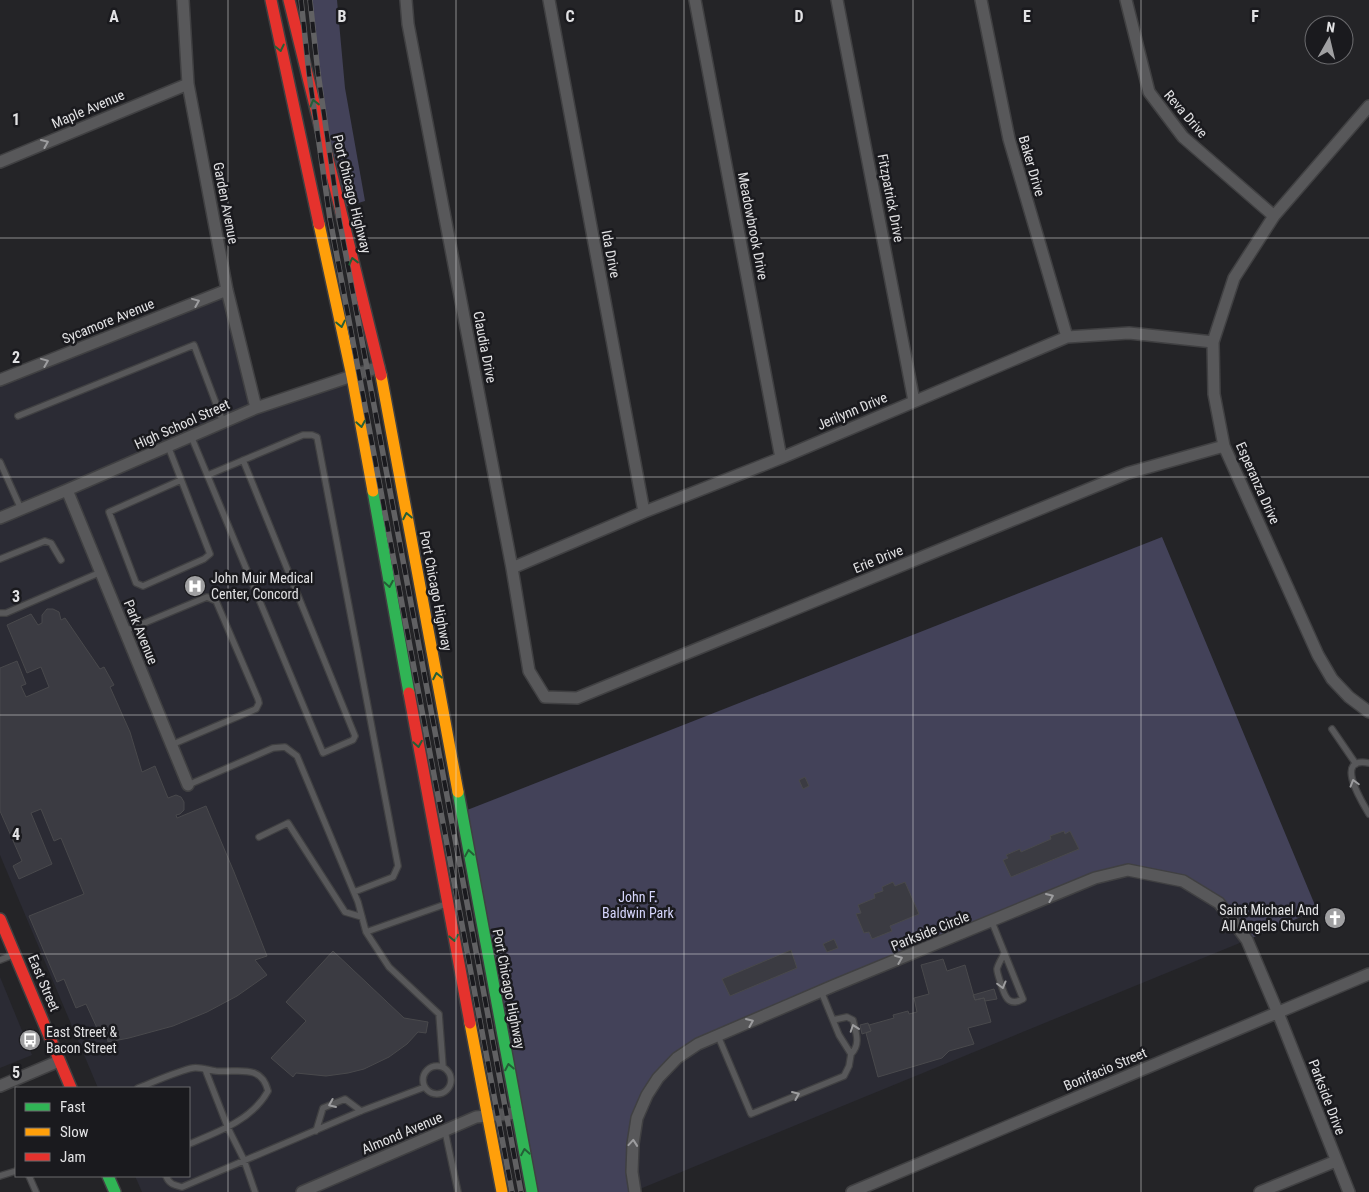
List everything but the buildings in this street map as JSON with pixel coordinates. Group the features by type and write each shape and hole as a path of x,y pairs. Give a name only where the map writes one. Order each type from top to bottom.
{"main road":[{"name":"Port Chicago Highway","path":"271,0 462,902 518,1113 532,1192"},
{"name":"Port Chicago Highway","path":"289,0 379,367 462,902 488,1115 502,1192"},
{"name":"East Street","path":"0,918 71,1087"},
{"path":"108,1177 115,1192"}],"street":[{"name":"Garden Avenue","path":"183,0 188,84 227,290 256,408"},
{"name":"Claudia Drive","path":"406,0 408,24 512,568 529,671 545,697"},
{"name":"Ida Drive","path":"549,0 644,512"},
{"name":"Meadowbrook Drive","path":"695,0 781,458"},
{"name":"Fitzpatrick Drive","path":"837,0 914,401"},
{"name":"Baker Drive","path":"980,0 1009,139 1067,337"},
{"name":"Reva Drive","path":"1126,0 1149,92 1183,137 1274,216"},
{"name":"Maple Avenue","path":"0,162 188,84"},
{"name":"Esperanza Drive","path":"1369,106 1274,216 1234,278 1213,342 1214,394 1224,446 1318,656 1332,679 1349,697 1369,712"},
{"name":"Sycamore Avenue","path":"0,380 227,290"},
{"name":"Jerilynn Drive","path":"512,568 644,512 781,458 1067,337 1129,333 1213,342"},
{"name":"High School Street","path":"0,518 256,408 379,367"},
{"name":"Erie Drive","path":"545,697 577,698 1128,474 1224,446"},
{"name":"Park Avenue","path":"67,490 188,785"},
{"name":"Parkside Circle","path":"635,1192 632,1172 633,1144 637,1118 647,1095 658,1078 678,1058 698,1044 1095,878 1128,870 1183,880 1219,903 1248,940 1278,1012"},
{"name":"Bonifacio Street","path":"852,1192 1369,974"},
{"name":"Parkside Drive","path":"1278,1012 1349,1192"},
{"path":"0,1086 60,1061"},
{"name":"Almond Avenue","path":"302,1192 476,1117 518,1113"},
{"path":"1260,1192 1336,1161"}],"lane":[{"path":"18,416 194,345 223,422"},
{"path":"208,475 303,435 312,435 317,438 398,866 393,878 354,892"},
{"path":"191,436 323,753 353,740 355,736 243,460"},
{"path":"168,446 210,554 204,559 143,586 136,583 109,512 181,480"},
{"path":"0,462 21,509"},
{"path":"0,559 45,541 52,543 61,560"},
{"path":"0,613 6,613 101,572"},
{"path":"124,631 207,596 216,601 258,699 259,704 256,709 172,745"},
{"path":"1332,729 1356,764"},
{"path":"188,785 273,748 285,747 297,756 354,892 366,932 389,967 439,1014 443,1067"},
{"path":"1369,763 1356,764 1352,767 1351,776 1355,789 1369,814"},
{"path":"259,837 288,823 345,912 362,917"},
{"path":"366,932 462,902"},
{"path":"992,922 1023,999 1017,1002 1006,998 1003,991 997,968 1004,954"},
{"path":"0,960 15,954"},
{"path":"821,992 839,1036 851,1054"},
{"path":"718,1036 751,1114 844,1076 858,1039 852,1020 847,1018 833,1020"},
{"path":"434,1066 443,1067 452,1078 449,1088 438,1094 429,1092 425,1087 423,1080 426,1071 434,1066"},
{"path":"141,1087 192,1068 217,1071 248,1071 258,1074 265,1081 268,1091 262,1102 228,1128 190,1144"},
{"path":"205,1069 228,1128 244,1160 255,1192"},
{"path":"166,1177 173,1185 182,1187 361,1111 425,1087"},
{"path":"316,1131 323,1108 345,1099 361,1111"},
{"path":"445,1131 458,1192"},
{"path":"0,1176 15,1171"},
{"path":"29,1177 36,1192"}],"shaded area":[{"name":"John Muir Medical Center, Concord","path":"227,290 256,408 352,376 502,1192 142,1192 135,1177 190,1177 190,1087 98,1087 0,855 0,380"},
{"path":"1128,870 1183,881 1219,903 1247,940 635,1191 632,1172 647,1095 698,1044"},
{"path":"0,977 32,1055 0,1068"}],"green space":[{"path":"310,0 337,0 345,88 365,201 338,209 318,73"},
{"name":"John F. Baldwin Park","path":"1162,537 1317,910 1247,940 1219,903 1183,881 1128,870 1095,878 677,1058 637,1118 632,1192 532,1192 462,812"}],"railway":[{"path":"301,0 309,74 330,219 512,1192"},
{"path":"310,0 318,73 339,218 521,1192"}],"traffic: fast":[{"path":"373,491 409,693"},
{"path":"458,792 532,1192"},
{"path":"108,1177 115,1192"}],"traffic: slow":[{"path":"319,224 352,376 373,491"},
{"path":"381,375 458,792"},
{"path":"470,1023 502,1192"}],"traffic: jam":[{"path":"271,0 319,224"},
{"path":"289,0 381,375"},
{"path":"409,693 470,1023"},
{"path":"0,919 71,1087"}],"place":[{"name":"John Muir Medical Center, Concord","path":"195,586"},
{"name":"Saint Michael And All Angels Church","path":"1335,918"},
{"name":"East Street & Bacon Street","path":"30,1040"}]}
